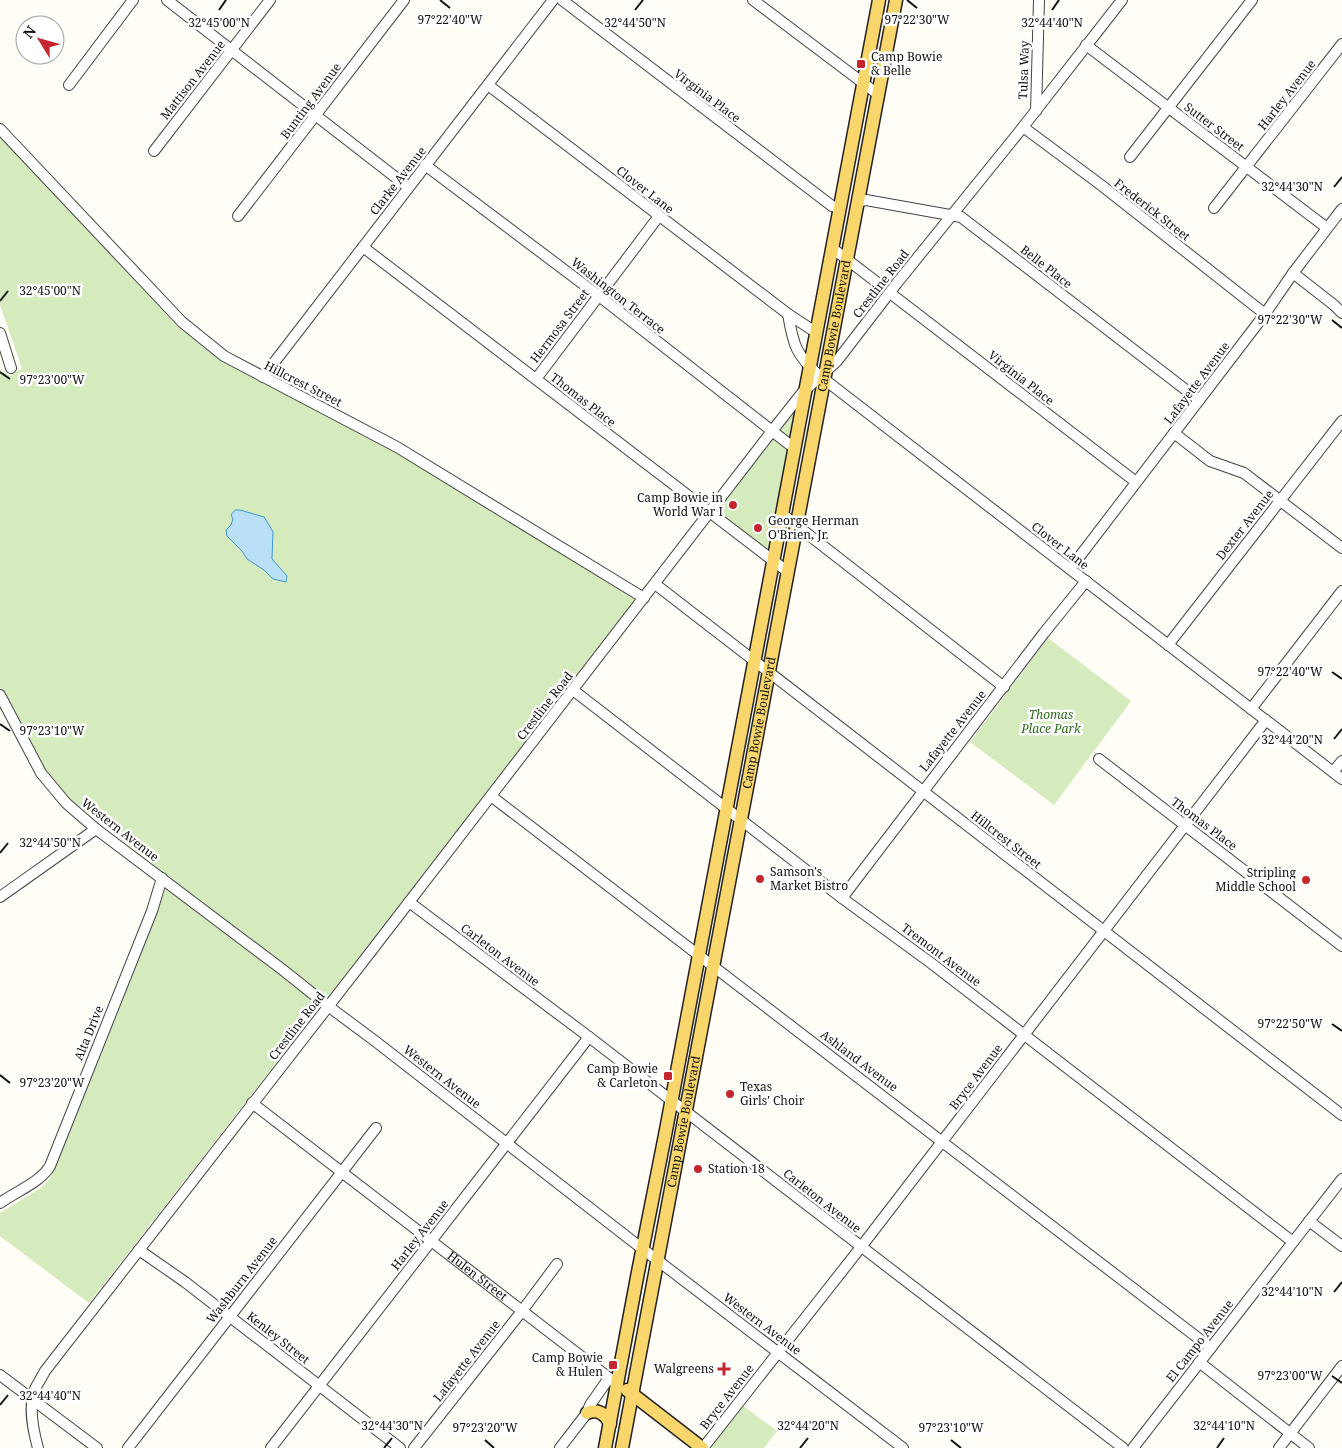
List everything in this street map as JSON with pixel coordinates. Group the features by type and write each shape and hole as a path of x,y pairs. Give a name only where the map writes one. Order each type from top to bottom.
{"main road":[{"name":"Camp Bowie Boulevard","path":"606,1448 613,1381 642,1249 671,1100 794,448 806,390 820,374 817,333 879,0"},
{"name":"Camp Bowie Boulevard","path":"622,1448 770,673 797,526 820,374 847,260 896,0"},
{"path":"840,208 858,202"},
{"path":"657,1172 674,1174"},
{"name":"Hulen Street","path":"613,1381 703,1448"},
{"path":"587,1413 592,1410 598,1411 608,1418 610,1424"}],"street":[{"path":"69,85 133,0"},
{"path":"167,0 408,187"},
{"name":"Mattison Avenue","path":"154,151 270,0"},
{"name":"Bunting Avenue","path":"238,216 404,0"},
{"name":"Clarke Avenue","path":"263,377 553,0"},
{"name":"Virginia Place","path":"562,0 832,206 840,208"},
{"path":"754,0 879,95"},
{"name":"Tulsa Way","path":"1036,111 1039,0"},
{"name":"Crestline Road","path":"820,374 837,360 1122,0"},
{"path":"1130,157 1252,0"},
{"name":"Harley Avenue","path":"1214,208 1342,44"},
{"name":"Sutter Street","path":"1086,46 1327,228"},
{"name":"Clover Lane","path":"488,84 788,314 817,333"},
{"name":"Frederick Street","path":"1023,127 1101,185 1265,314"},
{"name":"Hillcrest Street","path":"0,129 182,322 224,356 397,447 644,598"},
{"name":"Washington Terrace","path":"425,166 599,296 794,448"},
{"name":"Belle Place","path":"858,202 866,200 961,217 1199,400"},
{"name":"Lafayette Avenue","path":"1070,569 1265,314 1292,273 1342,209"},
{"name":"Hermosa Street","path":"536,379 659,216"},
{"name":"Thomas Place","path":"363,247 788,572"},
{"path":"832,248 878,284"},
{"path":"1292,273 1342,313"},
{"name":"Virginia Place","path":"890,293 1136,482"},
{"name":"Clover Lane","path":"788,314 795,348 800,357 820,374 1342,779"},
{"path":"0,332 11,368"},
{"name":"Crestline Road","path":"38,1448 34,1436 32,1399 45,1371 806,390"},
{"name":"Dexter Avenue","path":"1168,645 1342,421"},
{"path":"1174,433 1210,461 1244,473 1342,548"},
{"path":"782,514 1004,686"},
{"name":"Lafayette Avenue","path":"842,898 1086,581"},
{"name":"Hillcrest Street","path":"655,584 1342,1115"},
{"path":"1251,709 1342,591"},
{"name":"Tremont Avenue","path":"573,690 1293,1242"},
{"name":"Western Avenue","path":"0,695 41,773 66,803 96,829 283,970 642,1249 658,1259 903,1448"},
{"name":"Bryce Avenue","path":"703,1448 943,1141 1266,720"},
{"name":"Thomas Place","path":"1099,759 1342,946"},
{"path":"1333,772 1342,761"},
{"name":"Ashland Avenue","path":"491,796 943,1141 1210,1348"},
{"path":"0,897 96,829"},
{"name":"Alta Drive","path":"0,1203 40,1178 47,1172 50,1166 149,917 162,878"},
{"name":"Carleton Avenue","path":"409,902 589,1037 1123,1448"},
{"name":"Harley Avenue","path":"271,1448 589,1037"},
{"name":"Hulen Street","path":"252,1103 613,1381"},
{"name":"Washburn Avenue","path":"128,1448 376,1128"},
{"name":"El Campo Avenue","path":"1133,1448 1342,1179"},
{"path":"1309,1221 1342,1246"},
{"name":"Kenley Street","path":"139,1250 185,1282 400,1448"},
{"name":"Lafayette Avenue","path":"414,1448 557,1264"},
{"path":"1199,1362 1309,1448"},
{"path":"1279,1448 1342,1366"},
{"path":"0,1375 98,1448"},
{"path":"560,1448 587,1413 590,1405 613,1381"}],"green space":[{"path":"0,136 177,326 212,354 396,452 636,599 89,1303 0,1236 0,1213 41,1188 54,1171 170,878 65,795 45,770 0,687 0,370 11,376 22,368 0,305"},
{"path":"797,408 769,554 716,512"},
{"name":"Thomas Place Park","path":"1048,638 1131,701 1054,805 970,742"},
{"path":"742,1405 777,1431 764,1448 712,1448 711,1447"}],"water":[{"path":"235,510 264,517 273,532 272,559 287,576 286,582 273,579 264,570 247,559 227,536 226,530 231,525 233,519 231,515"}],"place":[{"name":"Camp Bowie & Belle","path":"861,64"},
{"name":"Camp Bowie in World War I","path":"733,505"},
{"name":"George Herman O'Brien, Jr.","path":"758,528"},
{"name":"Samson's Market Bistro","path":"760,879"},
{"name":"Stripling Middle School","path":"1306,880"},
{"name":"Camp Bowie & Carleton","path":"668,1076"},
{"name":"Texas Girls' Choir","path":"730,1094"},
{"name":"Station 18","path":"698,1169"},
{"name":"Camp Bowie & Hulen","path":"613,1365"},
{"name":"Walgreens","path":"724,1369"}]}
